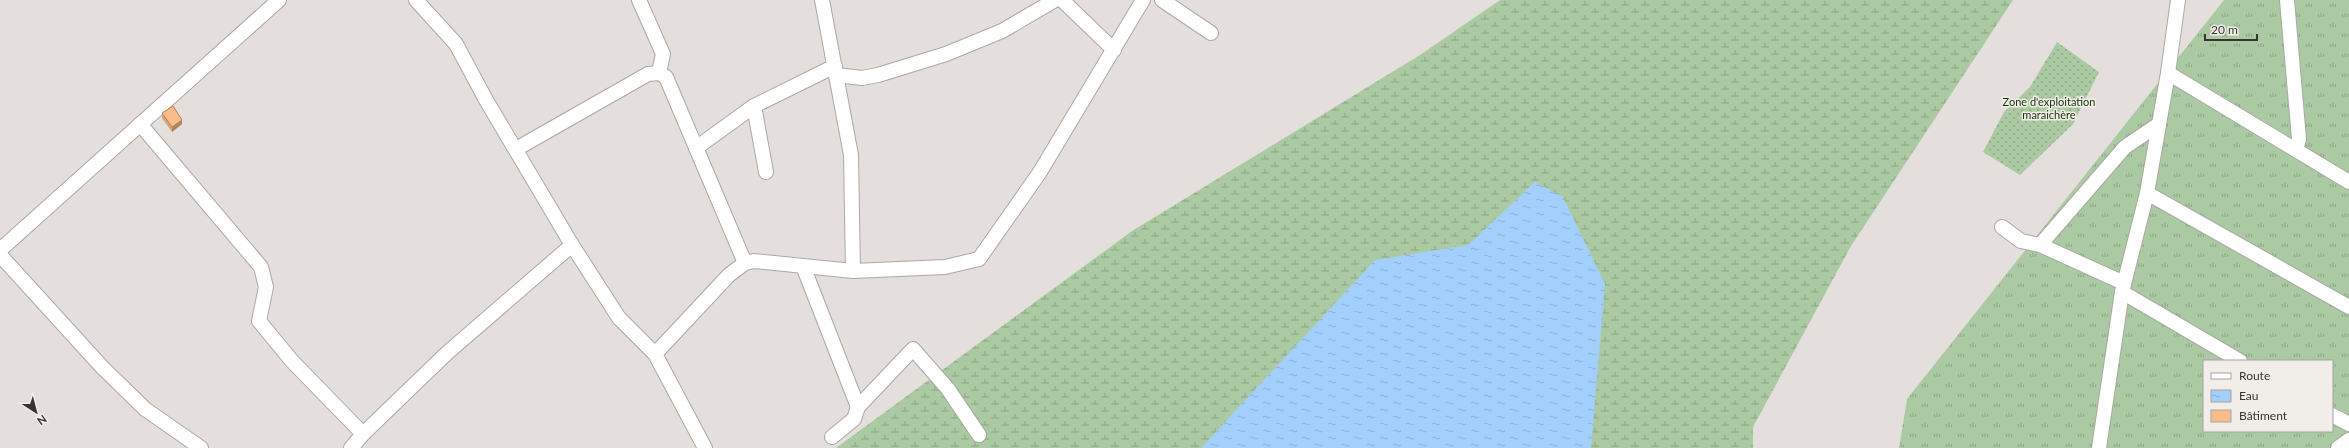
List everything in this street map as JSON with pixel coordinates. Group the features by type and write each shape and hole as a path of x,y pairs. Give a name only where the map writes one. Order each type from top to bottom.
{"street":[{"path":"0,250 280,0"},
{"path":"416,0 456,44 486,100 516,148 572,245 619,318 655,354 705,448"},
{"path":"640,0 663,54 659,73"},
{"path":"822,0 851,156 853,271"},
{"path":"696,148 754,106 835,71 862,78 925,61 1002,31 1055,0"},
{"path":"1062,0 1114,50"},
{"path":"655,354 729,275 745,263 754,261 853,271 945,267 979,259 1040,172 1143,0"},
{"path":"1162,0 1211,33"},
{"path":"2099,448 2123,288 2147,193 2168,73 2178,0"},
{"path":"2287,0 2299,138 2296,150"},
{"path":"516,148 648,74 659,73 666,77 745,263"},
{"path":"2168,73 2349,182"},
{"path":"754,106 766,172"},
{"path":"140,124 261,267 266,288 259,321 292,361 363,434"},
{"path":"2040,245 2125,147 2159,124"},
{"path":"2147,193 2349,307"},
{"path":"2002,227 2021,241 2040,245 2123,288 2238,360"},
{"path":"351,448 363,434 447,353 572,245"},
{"path":"0,254 102,367 145,409 201,448"},
{"path":"803,266 858,407"},
{"path":"832,437 854,419 858,407 913,349 948,390 979,435"},
{"path":"2333,415 2349,424"},
{"path":"2338,448 2349,440"}],"green space":[{"path":"1500,0 2013,0 1851,246 1753,427 1753,448 836,448 1132,231 1420,55"},
{"path":"2224,0 2349,0 2349,448 1899,448 1907,399"},
{"name":"Zone d'exploitation maraichère","path":"2057,42 2099,72 2073,124 2020,175 1983,152 2004,112 2030,87"}],"water":[{"path":"1535,182 1563,197 1605,284 1591,448 1201,448 1375,260 1468,245"}],"building":[{"path":"173,106 182,120 172,127 162,113"}]}
